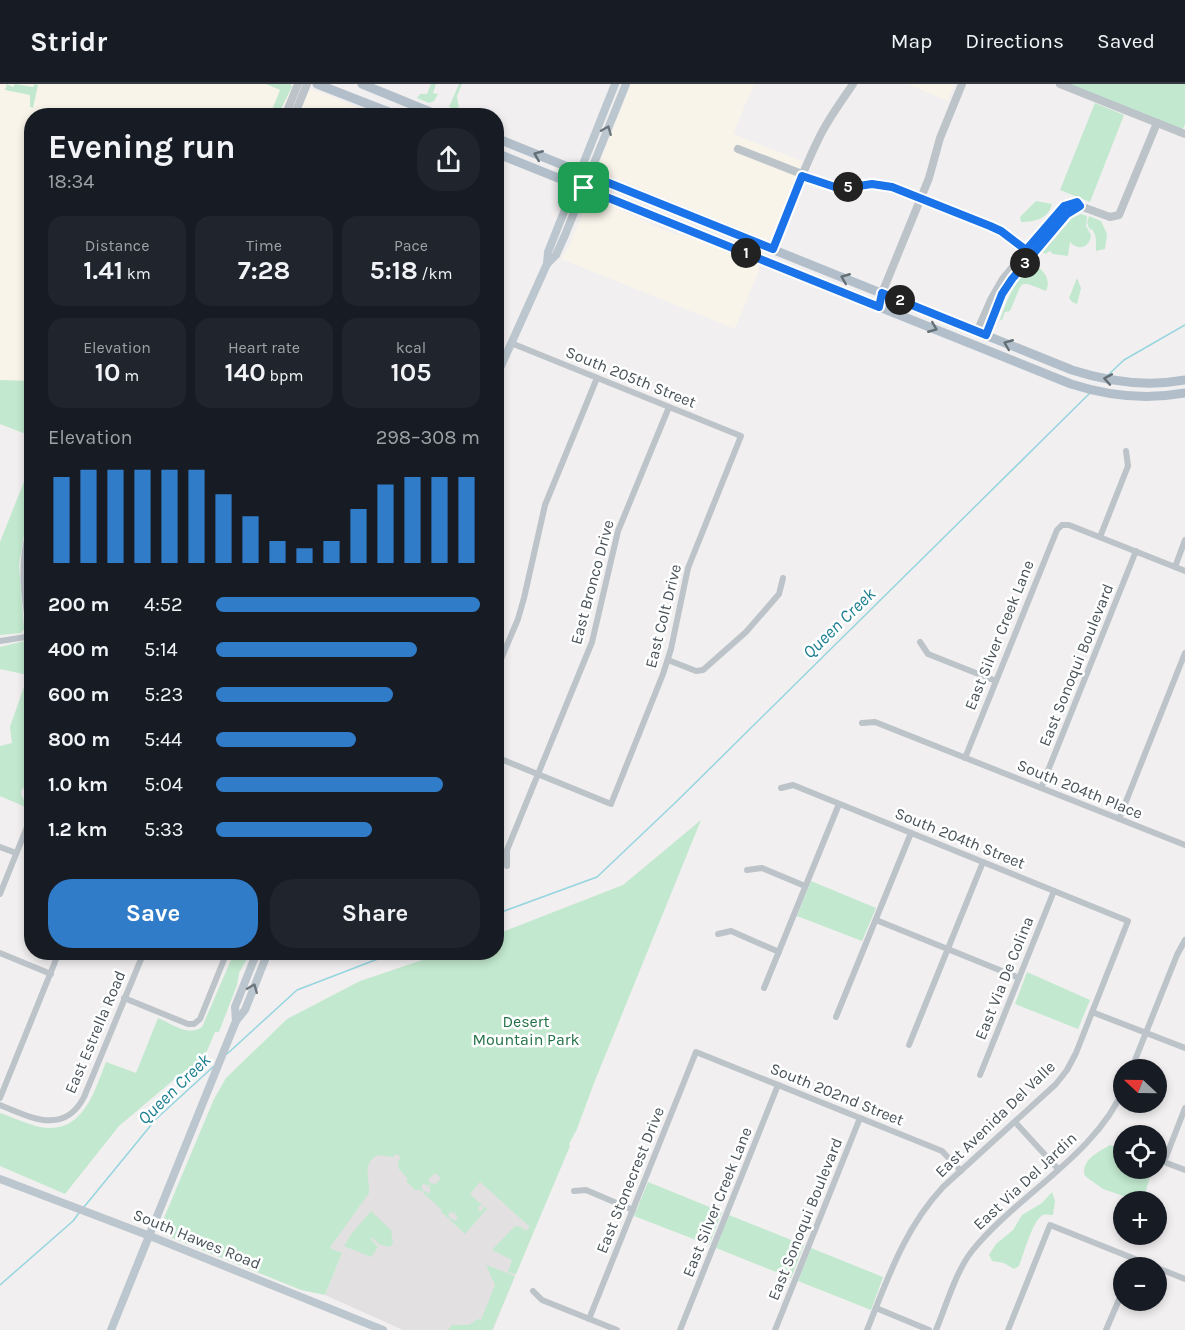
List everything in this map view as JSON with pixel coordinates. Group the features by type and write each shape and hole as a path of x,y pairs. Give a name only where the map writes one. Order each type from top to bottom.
{"main road":[{"path":"317,84 378,108"},
{"path":"362,84 420,108"},
{"path":"504,359 547,264 556,255 615,84"},
{"path":"584,173 626,84"},
{"path":"504,141 1072,370 1108,380 1145,383 1185,380"},
{"path":"504,156 1061,380 1095,391 1130,396 1185,393"},
{"path":"768,262 773,249"},
{"path":"879,307 882,293"},
{"path":"236,1022 235,1007 254,960"},
{"path":"111,1330 236,1022 244,1010 265,960"},
{"name":"South Hawes Road","path":"0,1179 150,1236 383,1330"}],"street":[{"path":"288,108 298,84"},
{"path":"297,108 307,84"},
{"path":"773,249 802,176 831,115 853,84"},
{"path":"882,293 921,197 940,138 962,84"},
{"path":"1060,84 1185,134"},
{"path":"982,333 1006,287 1064,206 1077,202 1080,206 1110,217 1119,215 1157,123"},
{"path":"738,149 835,187 882,184 921,197 1001,231 1029,253"},
{"name":"South 205th Street","path":"511,343 741,436"},
{"path":"504,652 518,619 545,505 597,378"},
{"name":"East Bronco Drive","path":"507,866 507,850 592,642 618,531 669,407"},
{"name":"East Colt Drive","path":"538,775 611,804 668,660 688,568 741,436"},
{"path":"1126,451 1128,466 1100,537 1185,571"},
{"name":"East Silver Creek Lane","path":"964,758 1057,530 1062,525 1069,525 1100,537"},
{"path":"1174,567 1185,540"},
{"name":"East Sonoqui Boulevard","path":"1041,788 1136,551"},
{"path":"668,660 696,671 703,670 752,625 779,594 783,578"},
{"path":"0,641 24,637"},
{"path":"920,642 928,654 996,681"},
{"path":"1119,819 1185,653"},
{"name":"South 204th Place","path":"862,723 875,722 1185,845"},
{"path":"504,760 538,775"},
{"name":"South 204th Street","path":"781,788 793,785 1128,921"},
{"path":"764,988 839,804"},
{"path":"0,894 24,832"},
{"path":"837,1017 911,833"},
{"path":"0,847 16,853"},
{"path":"909,1045 983,862"},
{"path":"747,870 762,868 806,886"},
{"name":"East Via De Colina","path":"980,1075 1054,891"},
{"path":"876,920 1019,978"},
{"name":"East Avenida Del Valle","path":"867,1330 898,1253 926,1205 1056,1084 1067,1070 1128,921"},
{"path":"717,934 731,931 779,952"},
{"path":"1135,1059 1185,940"},
{"path":"0,953 51,974"},
{"path":"0,1098 56,960"},
{"name":"East Estrella Road","path":"0,1105 40,1120 51,1121 75,1110 84,1097 141,960"},
{"path":"124,998 188,1024 194,1024 200,1019 224,960"},
{"path":"1092,1012 1185,1048"},
{"name":"South 202nd Street","path":"696,1052 942,1151 960,1171"},
{"name":"East Stonecrest Drive","path":"589,1319 696,1052"},
{"name":"East Silver Creek Lane","path":"680,1330 778,1085"},
{"path":"1185,1108 1164,1162 1185,1170"},
{"name":"East Via Del Jardin","path":"936,1330 969,1254 986,1234 1093,1137 1113,1110"},
{"name":"East Sonoqui Boulevard","path":"775,1330 860,1118"},
{"path":"1015,1122 1058,1169"},
{"path":"574,1191 586,1190 633,1210"},
{"path":"1008,1330 1050,1225 1130,1257"},
{"path":"1167,1272 1185,1279"},
{"path":"533,1291 542,1300 617,1330"},
{"path":"876,1308 929,1330"},
{"path":"1106,1330 1114,1311"}],"shaded area":[{"path":"0,84 293,84 294,88 284,108 24,108 24,433 0,424"},
{"path":"631,84 754,84 733,134 802,161 771,239 767,240 600,172 599,164"},
{"path":"907,84 954,84 948,101"},
{"path":"308,91 326,94 357,108 301,108"},
{"path":"592,199 673,234 692,237 758,265 759,271 735,329 561,259 569,246 586,204"},
{"path":"408,1057 552,1185 493,1330 403,1330 325,1295 342,1253 330,1248"}],"green space":[{"path":"7,84 13,87 15,84 33,87 35,84 38,85 33,108 30,107 30,95 5,90"},
{"path":"266,84 291,84 292,87 282,108 273,108 280,90"},
{"path":"431,84 436,84 433,93 438,94 434,101 429,103 417,98 420,94 427,94"},
{"path":"459,84 462,84 457,96 459,108 449,107"},
{"path":"1060,84 1185,84 1185,124 1181,133"},
{"path":"1095,103 1124,115 1090,202 1060,190"},
{"path":"1036,201 1052,204 1048,213 1036,220 1021,222 1020,217"},
{"path":"1081,214 1087,216 1086,226 1091,235 1088,243 1083,247 1077,247 1070,242 1068,256 1053,254 1050,251 1045,254 1043,252 1072,218"},
{"path":"1089,216 1101,221 1107,234 1105,249 1096,251 1095,236 1087,223"},
{"path":"1036,265 1046,276 1048,283 1046,291 1023,284 1010,311 1005,312 1000,320 1009,296 1018,281"},
{"path":"1077,278 1081,288 1077,304 1069,298"},
{"path":"0,380 24,381 24,433 0,424"},
{"path":"24,482 24,535 19,565 24,629 21,633 0,635 0,542"},
{"path":"24,641 24,674 0,669 0,647"},
{"path":"24,687 24,787 21,794 24,806 0,796 0,746 12,743 10,727"},
{"name":"Desert Mountain Park","path":"701,820 516,1274 508,1272 512,1260 492,1250 515,1226 526,1231 530,1227 480,1182 470,1194 482,1205 478,1207 479,1211 482,1211 484,1206 487,1209 465,1234 450,1220 451,1218 455,1221 458,1218 455,1214 458,1211 454,1214 451,1211 448,1215 449,1219 423,1193 425,1191 428,1194 432,1183 435,1185 441,1178 435,1173 428,1180 431,1183 428,1186 422,1185 421,1188 424,1190 422,1192 418,1189 416,1191 399,1169 398,1162 401,1157 396,1154 393,1157 378,1155 370,1163 368,1167 369,1193 330,1248 342,1253 325,1295 301,1290 165,1235 161,1231 161,1225 214,1099 226,1078 287,1019 360,981 422,960 504,960 504,931 623,885"},
{"path":"811,881 876,908 862,941 797,916"},
{"path":"231,960 246,960 239,973 237,985 219,1032 215,1032 204,1058 177,1077 119,1126 65,1194 0,1166 0,1113 40,1127 55,1128 67,1124 85,1109 106,1062 136,1073 158,1018 185,1030 191,1031 202,1027"},
{"path":"1027,972 1090,1000 1078,1029 1015,1004"},
{"path":"1110,1145 1113,1146 1113,1179 1149,1179 1146,1191 1113,1192 1103,1189 1085,1176 1085,1165"},
{"path":"648,1182 722,1212 709,1245 634,1216"},
{"path":"1052,1192 1055,1201 1053,1215 1043,1215 1039,1218 1019,1266 1014,1269 1004,1263 992,1261 989,1255 996,1244 1013,1230 1022,1215 1042,1203"},
{"path":"371,1211 391,1230 393,1243 390,1247 379,1244 372,1237 371,1240 378,1247 371,1257 344,1246"},
{"path":"729,1215 804,1245 791,1278 716,1248"},
{"path":"811,1248 883,1277 871,1310 798,1281"},
{"path":"486,1265 515,1276 492,1330 448,1330 452,1325 469,1325 478,1319 481,1320 495,1285"}],"waterway":[{"name":"Queen Creek","path":"1108,375 1124,360 1185,325"},
{"name":"Queen Creek","path":"504,911 597,877 676,802 1090,393"},
{"name":"Queen Creek","path":"227,1054 297,990 375,960"},
{"name":"Queen Creek","path":"84,1207 156,1119 213,1067"},
{"name":"Queen Creek","path":"0,1285 73,1221 79,1213"}],"route":[{"path":"579,171 773,249 802,176 835,187 882,184 892,187 1001,231 1026,250 1064,206 1077,202 1080,206 1067,214 1006,287 986,335 882,293 879,307 584,188 574,184 579,171"}]}
